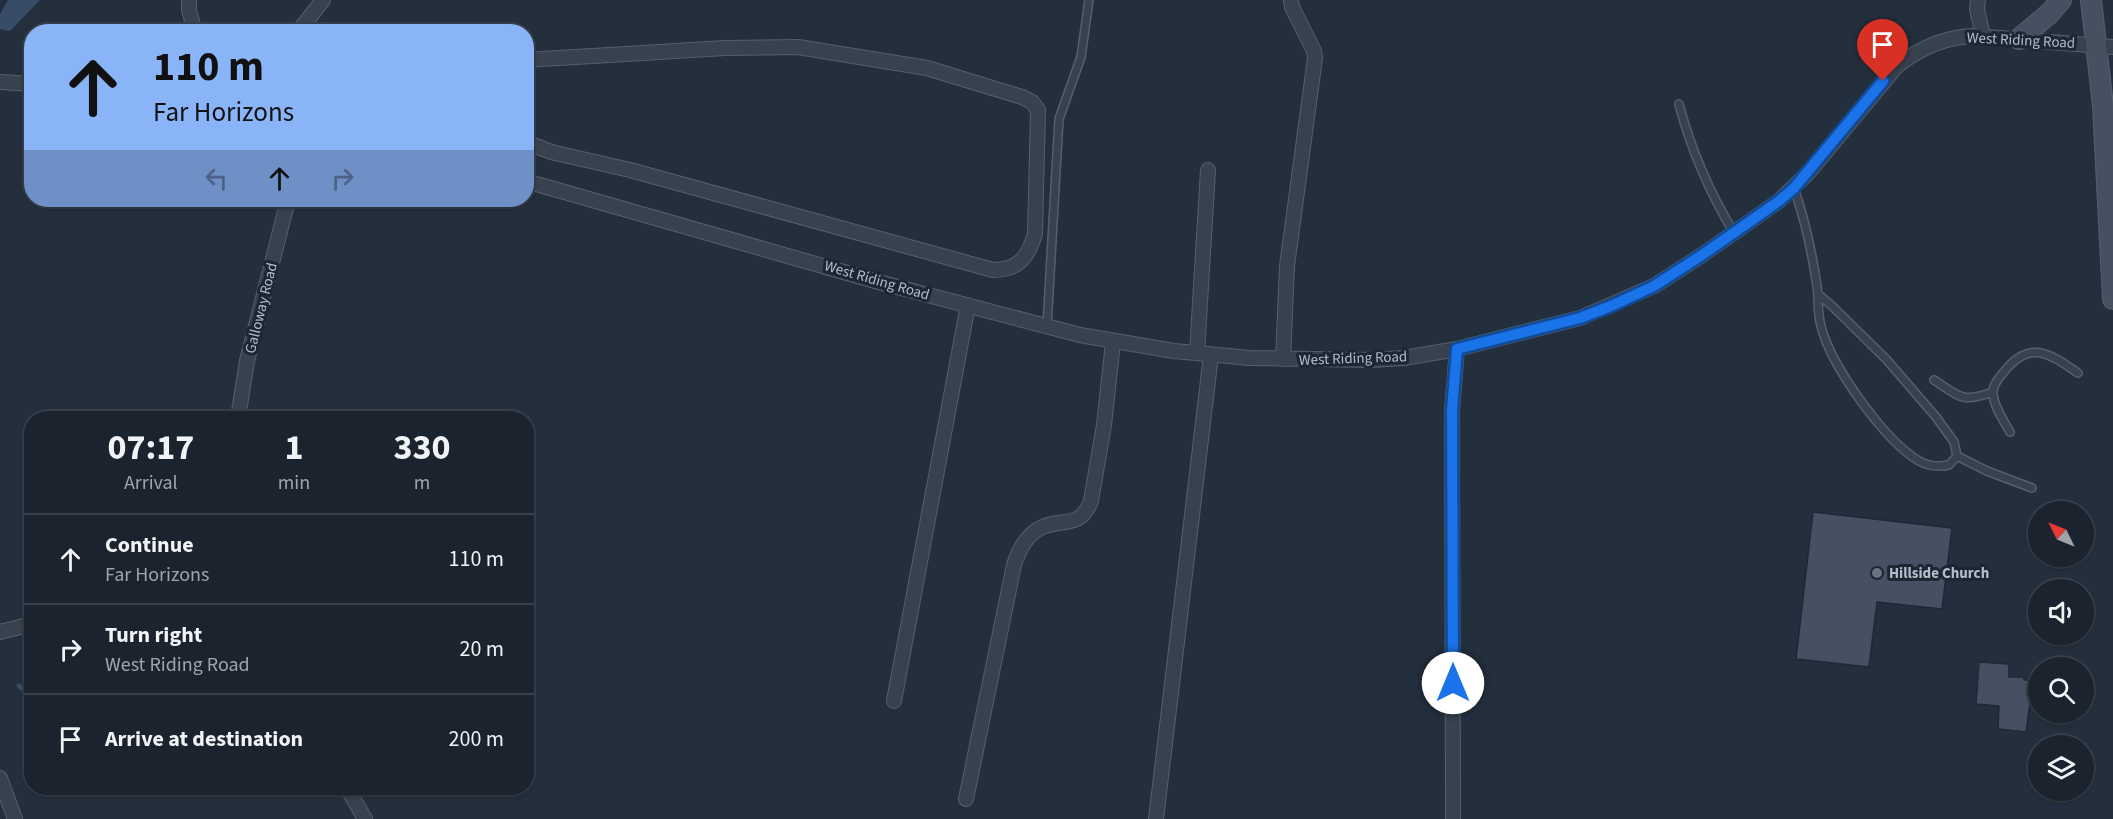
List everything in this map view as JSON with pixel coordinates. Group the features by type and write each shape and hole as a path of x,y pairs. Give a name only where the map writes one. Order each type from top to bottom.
{"main road":[{"path":"2019,39 2050,13 2061,0"},
{"path":"2091,0 2104,46 2103,106 2113,299"}],"street":[{"path":"189,0 193,24"},
{"path":"307,24 323,0"},
{"path":"1283,359 1287,266 1315,58 1314,51 1293,10 1291,0"},
{"path":"1978,0 1977,9 1983,36"},
{"name":"West Riding Road","path":"534,183 875,281 1113,342 1204,354 1283,359 1394,358 1457,349 1580,318 1654,286 1779,201 1794,188 1897,66 1912,55 1938,42 1964,36 1983,36 2104,46"},
{"path":"534,60 725,48 798,47 927,68 1022,96 1032,102 1038,110 1035,234 1031,248 1016,265 1005,270 993,270 630,170 551,152 534,145"},
{"path":"0,82 24,84"},
{"path":"1156,819 1204,354 1208,170"},
{"name":"Galloway Road","path":"239,411 248,361 286,207"},
{"path":"894,701 968,305"},
{"path":"966,799 1014,565 1019,551 1029,536 1037,530 1080,518 1091,501 1104,425 1113,342"},
{"path":"1453,819 1452,410 1457,349"},
{"path":"0,632 24,626"},
{"path":"0,778 15,819"},
{"path":"351,795 365,819"}],"lane":[{"path":"1047,326 1059,119 1081,57 1089,0"},
{"path":"1679,104 1687,132 1715,202 1734,233"},
{"path":"1794,188 1811,250 1821,326 1827,345 1842,372 1893,441 1921,462 1937,467 1950,465 1957,456 1954,442 1936,417 1886,359 1818,294"},
{"path":"2010,432 1997,407 1993,392 1996,382 2009,365 2024,354 2033,351 2047,354 2078,373"},
{"path":"1934,380 1957,397 1970,399 1993,392"},
{"path":"1957,456 1987,471 2032,488"}],"water":[{"path":"8,0 40,0 10,31 0,29 0,14"}],"building":[{"path":"1813,512 1952,528 1942,609 1877,602 1869,667 1796,659"},
{"path":"1979,662 2009,664 2009,677 2024,677 2024,680 2028,680 2026,732 1998,729 1999,706 1976,704"}],"waterway":[{"path":"19,686 24,690"}],"place":[{"name":"Hillside Church","path":"1877,573"}],"route":[{"path":"1453,683 1452,410 1457,349 1580,318 1654,286 1702,255 1794,188 1883,81"}]}
